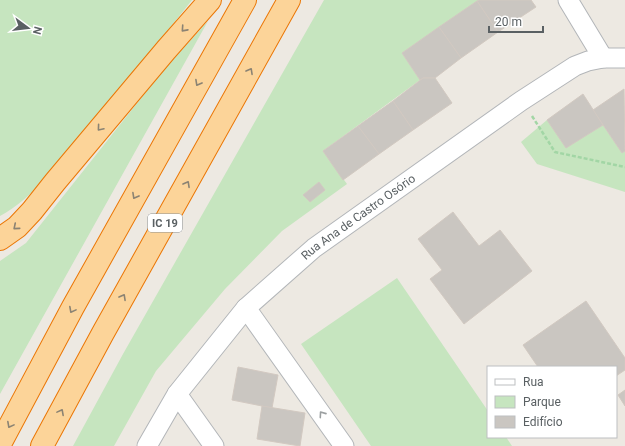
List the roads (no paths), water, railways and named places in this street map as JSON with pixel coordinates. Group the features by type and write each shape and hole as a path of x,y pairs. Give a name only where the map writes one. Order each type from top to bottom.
{"highway":[{"path":"0,240 18,227 32,212 55,182 210,0"},
{"path":"0,444 73,307 245,0"},
{"name":"IC 19","path":"42,446 103,333 289,0"}],"street":[{"path":"568,0 603,58"},
{"name":"Rua Ana de Castro Osório","path":"147,446 177,394 246,308 314,248 521,101 575,66 588,61 603,58 625,58"},
{"path":"246,308 344,446"},
{"path":"177,394 214,446"}]}
